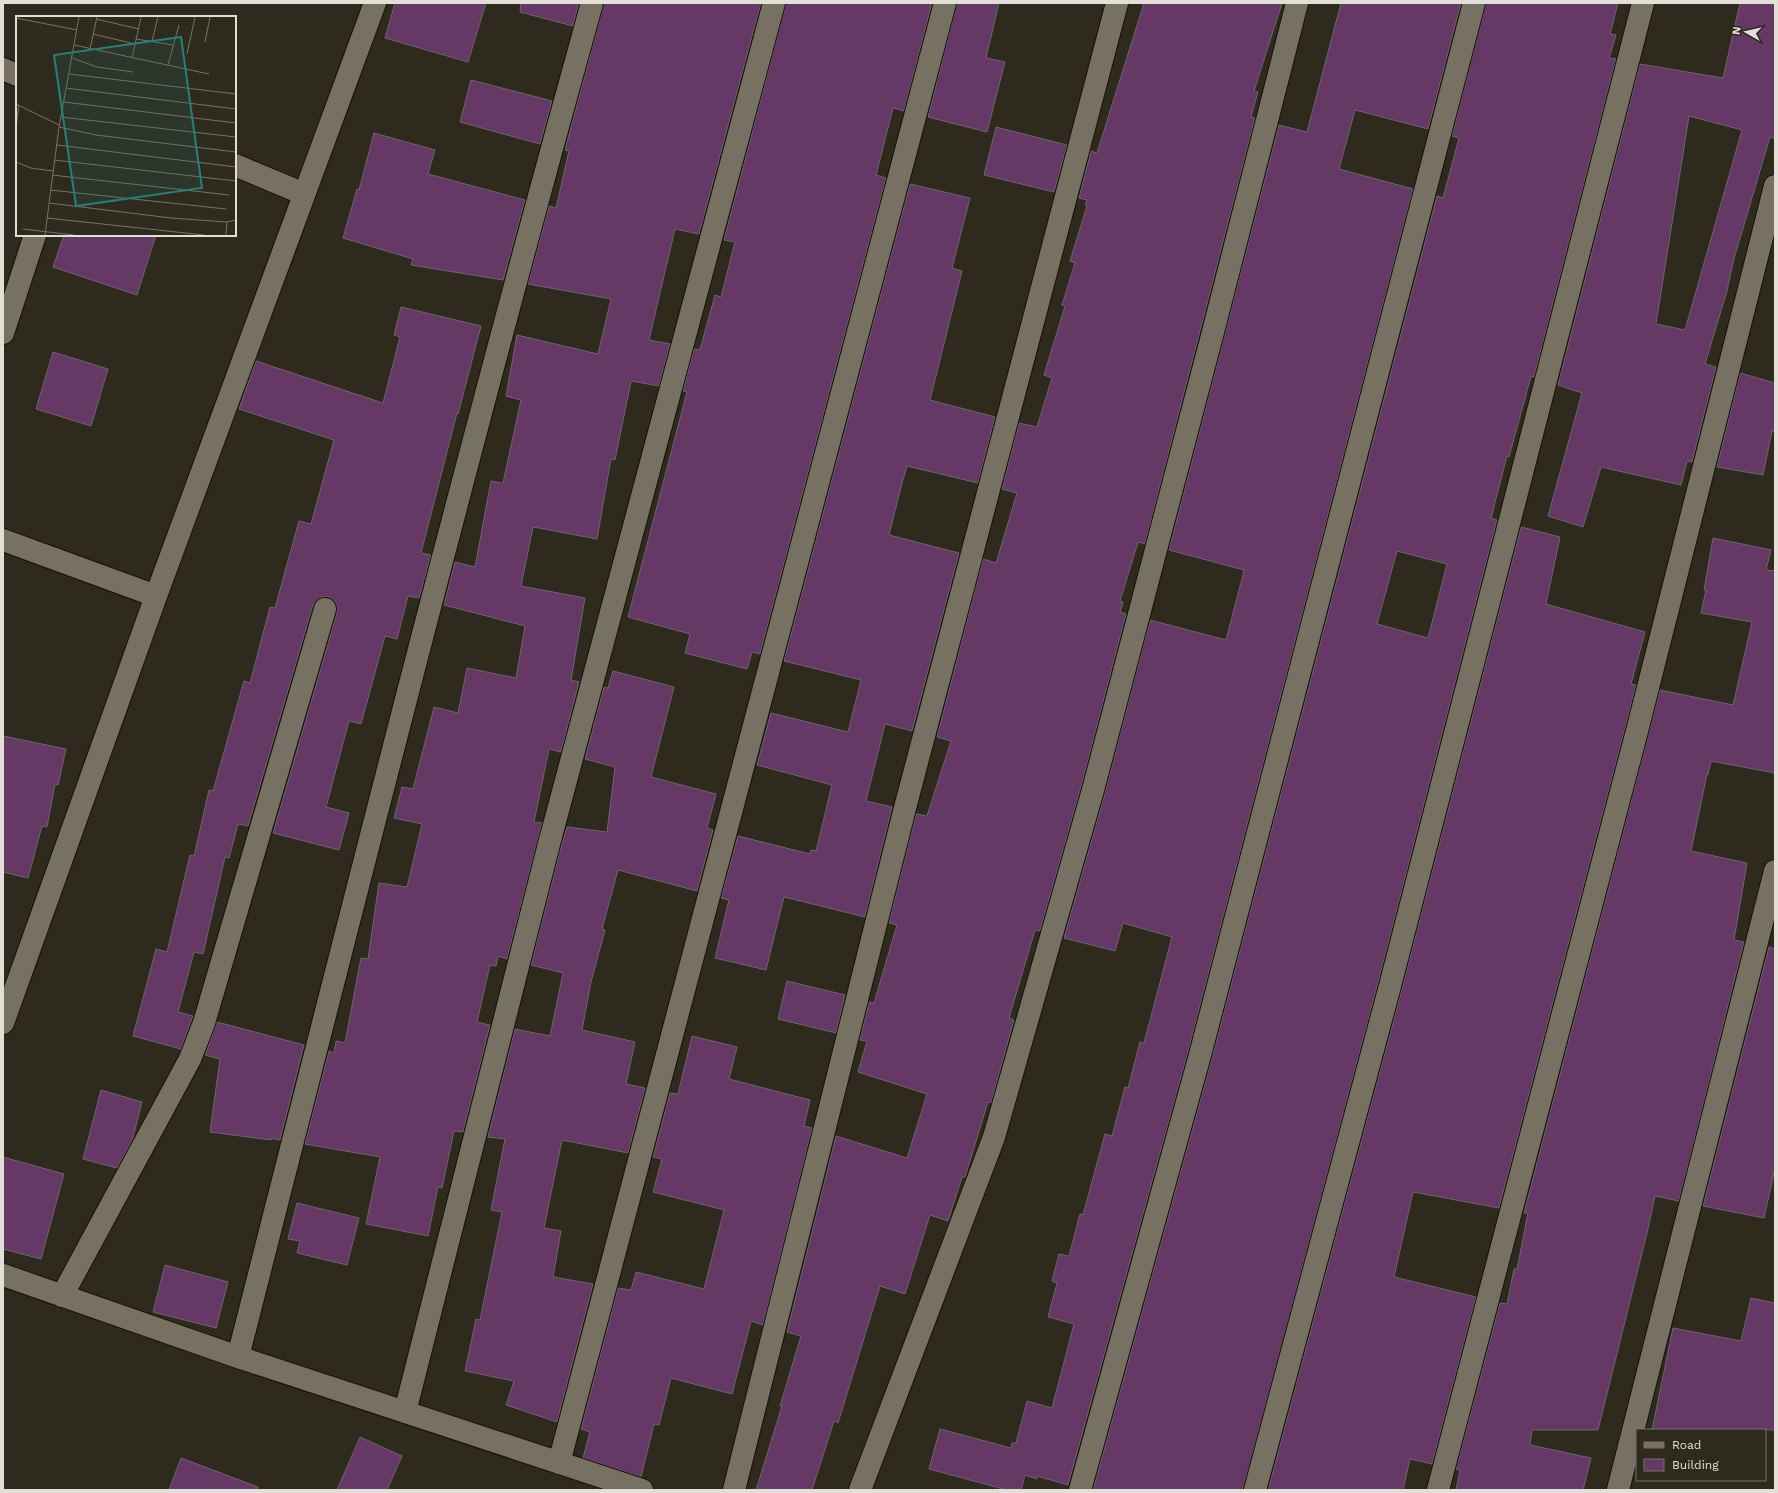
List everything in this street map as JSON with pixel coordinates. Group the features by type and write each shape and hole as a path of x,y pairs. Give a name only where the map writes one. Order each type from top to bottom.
{"street":[{"path":"3,1023 156,596 375,3"},
{"path":"238,1357 367,849 552,146 592,3"},
{"path":"405,1412 551,836 774,3"},
{"path":"559,1462 945,3"},
{"path":"734,1490 905,808 1117,3"},
{"path":"860,1490 994,1137 1093,790 1297,3"},
{"path":"1080,1490 1200,1056 1474,3"},
{"path":"1256,1490 1388,993 1643,3"},
{"path":"3,69 16,75"},
{"path":"236,165 304,194"},
{"path":"1438,1490 1639,723 1775,186"},
{"path":"3,333 35,236"},
{"path":"4,544 156,596"},
{"path":"62,1296 190,1059 204,1024 325,609"},
{"path":"1618,1490 1775,871"},
{"path":"3,1275 238,1357 642,1490"}],"building":[{"path":"395,3 486,3 468,62 385,38"},
{"path":"521,3 579,3 573,26 520,12"},
{"path":"604,3 761,3 699,234 675,229 649,340 670,344 659,386 631,381 615,460 611,459 597,539 533,527 521,586 585,598 571,680 579,682 561,752 549,749 534,822 542,823 507,959 498,956 496,966 490,965 477,1022 490,1025 463,1132 454,1131 442,1188 438,1187 428,1236 366,1224 380,1157 305,1144 329,1051 334,1053 336,1041 345,1043 361,958 368,959 379,883 407,887 422,824 394,818 402,787 413,789 434,707 458,713 467,668 516,678 525,626 444,605 455,562 475,567 491,481 503,483 521,400 506,396 517,335 598,354 611,299 528,284 549,206 556,208 569,151 565,150"},
{"path":"786,3 932,3 904,111 893,108 876,175 886,178 760,654 752,652 747,669 685,653 690,634 628,617 687,392 683,391 694,349 700,350 715,295 721,297 735,242 724,240"},
{"path":"957,3 999,3 986,58 1005,62 987,132 928,117"},
{"path":"1144,3 1282,3 1254,91 1258,92 1251,117 1255,118 1145,544 1138,542 1120,601 1123,602 1120,612 1126,614 1081,787 1040,931 1035,930 1009,1018 1014,1020 991,1103 988,1102 965,1177 962,1177 948,1221 930,1215 905,1294 880,1286 838,1423 834,1421 812,1490 756,1490 782,1406 780,1406 801,1336 787,1332 836,1136 907,1158 927,1094 858,1072 867,1041 860,1040 869,1002 874,1003 897,925 889,923 916,814 927,816 951,741 937,737 983,559 996,563 1017,493 1002,489 1019,423 1037,427 1052,378 1044,375 1065,306 1062,305 1075,263 1070,261 1087,206 1085,205 1087,200 1079,198 1091,151 1097,153"},
{"path":"1341,3 1461,3 1428,129 1355,110 1339,169 1413,189 1188,1052 1068,1485 1037,1476 1037,1479 1025,1475 1021,1490 1007,1490 929,1469 940,1429 1011,1448 1012,1443 1016,1443 1027,1401 1052,1408 1074,1324 1048,1317 1057,1283 1052,1281 1059,1254 1069,1256 1080,1214 1083,1215 1105,1134 1112,1136 1125,1087 1128,1088 1140,1042 1144,1043 1172,937 1123,923 1115,951 1064,938 1105,793 1150,620 1226,640 1244,570 1169,550 1279,125 1307,132"},
{"path":"1486,3 1618,3 1610,34 1616,35 1609,58 1616,59 1534,377 1531,376 1509,457 1507,456 1491,518 1497,520 1378,983 1243,1490 1093,1490 1212,1058 1437,196 1443,198 1459,138 1452,136","holes":["1397,551 1447,564 1428,638 1377,624"]},
{"path":"1740,3 1775,3 1775,139 1770,137 1705,364 1716,367 1692,462 1687,461 1681,485 1601,467 1583,527 1548,516 1582,393 1558,385 1640,64 1723,78","holes":["1689,116 1742,130 1685,330 1656,324"]},
{"path":"471,80 552,101 540,144 460,122"},
{"path":"996,127 1067,145 1054,192 984,175"},
{"path":"374,133 435,150 428,174 525,200 503,280 411,265 413,259 343,238 357,189 359,190"},
{"path":"910,184 970,198 952,268 962,271 930,400 995,417 978,483 907,466 902,483 889,535 959,553 912,731 885,724 866,801 892,807 865,917 784,897 766,970 715,958 729,900 721,898 738,836 810,854 811,850 816,851 832,785 757,765 771,713 848,732 861,680 784,661"},
{"path":"64,236 156,236 137,295 53,267"},
{"path":"401,307 481,326 421,553 431,555 419,598 408,596 397,639 385,636 361,724 349,721 326,807 349,813 339,850 273,833 337,613 337,606 334,601 329,597 322,597 313,605 248,826 238,824 229,858 225,857 203,954 194,952 178,1012 193,1016 181,1049 133,1036 156,949 167,952 190,855 194,856 209,790 213,791 244,681 250,683 270,607 275,608 299,521 311,524 334,440 239,409 256,361 383,403 400,337 394,335"},
{"path":"53,352 108,369 91,426 36,409"},
{"path":"1740,373 1775,383 1775,432 1772,431 1763,475 1717,467"},
{"path":"1521,527 1560,537 1546,604 1645,632 1631,684 1636,685 1499,1208 1413,1192 1394,1277 1476,1297 1432,1464 1410,1459 1403,1490 1268,1490 1402,989"},
{"path":"1713,538 1771,550 1766,570 1775,571 1775,773 1711,761 1708,775 1707,774 1691,851 1747,863 1734,940 1744,942 1679,1201 1655,1196 1598,1430 1532,1430 1530,1445 1591,1458 1583,1490 1456,1490 1460,1470 1456,1469 1500,1303 1507,1304 1514,1269 1517,1269 1528,1213 1524,1213 1660,690 1733,705 1752,622 1701,613 1706,590 1704,590"},
{"path":"613,671 674,687 651,777 716,794 707,828 713,830 697,891 618,870 602,929 605,930 591,982 582,1030 635,1042 626,1084 645,1088 628,1153 562,1140 544,1228 561,1231 553,1277 593,1284 557,1422 506,1405 514,1381 465,1371 476,1319 480,1320 502,1212 491,1210 505,1139 488,1137 515,1029 550,1036 563,973 531,965 561,847 567,827 607,832 615,767 585,759 604,687 608,688"},
{"path":"3,736 66,749 58,785 55,784 47,827 42,826 28,878 3,872"},
{"path":"1769,947 1775,949 1775,1168 1764,1218 1703,1206"},
{"path":"787,981 845,995 836,1033 778,1019"},
{"path":"217,1022 304,1045 280,1140 210,1132 220,1059 205,1055"},
{"path":"692,1036 737,1047 729,1079 810,1100 804,1126 812,1128 763,1325 751,1321 732,1394 671,1378 659,1425 654,1424 641,1477 583,1458 590,1432 581,1429 618,1288 631,1290 636,1272 704,1289 724,1210 653,1192 662,1159 653,1157 670,1093 678,1094"},
{"path":"101,1090 142,1102 132,1141 117,1168 83,1159"},
{"path":"3,1157 64,1174 41,1259 3,1249"},
{"path":"297,1203 359,1218 347,1265 297,1253 300,1241 288,1239"},
{"path":"165,1265 228,1282 216,1328 153,1312"},
{"path":"1751,1298 1775,1303 1775,1430 1652,1429 1673,1328 1741,1341"},
{"path":"360,1437 402,1456 387,1490 337,1490"},
{"path":"181,1458 258,1487 258,1490 169,1490"}]}
